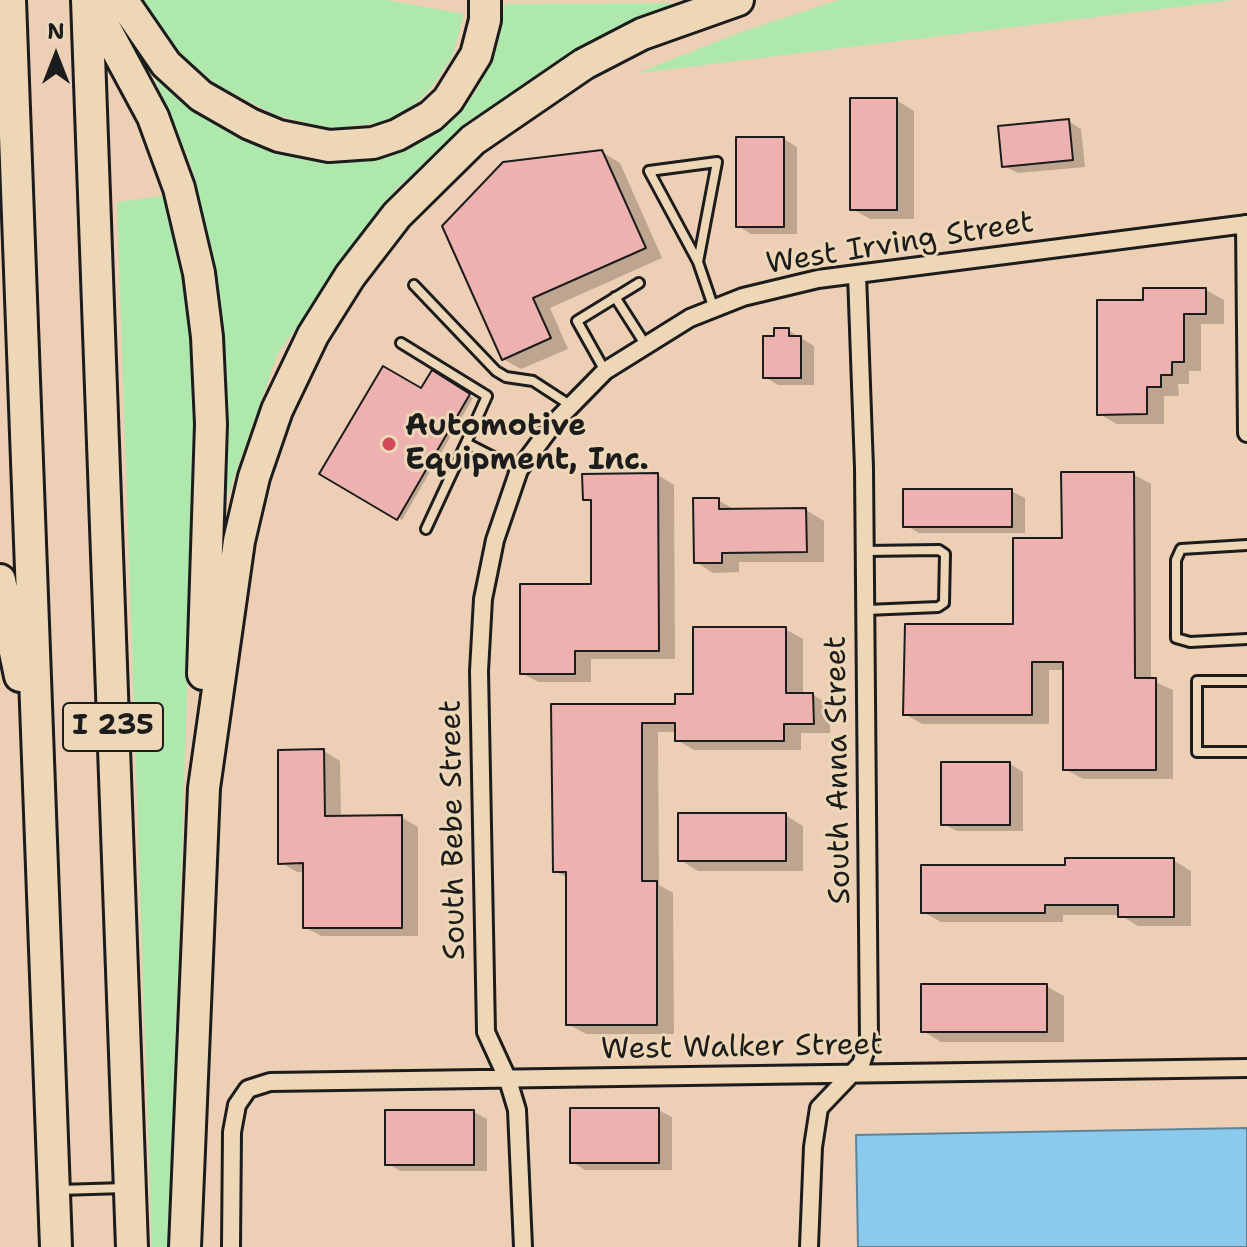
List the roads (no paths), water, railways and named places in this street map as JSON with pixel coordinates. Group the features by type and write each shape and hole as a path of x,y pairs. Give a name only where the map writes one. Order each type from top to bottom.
{"highway":[{"name":"I 235","path":"10,0 56,1247"},
{"name":"I 235","path":"88,0 132,1247"},
{"path":"88,0 134,77 170,163 191,233 203,297 211,424 202,738 204,788"},
{"path":"122,0 157,54 201,96 250,124 279,136 329,146 373,143 397,135 431,116 448,100 476,55 485,20 485,0"},
{"path":"185,1247 204,788 234,569 254,477 293,372 350,276 419,191 499,120 554,81 642,34 738,0"},
{"path":"0,580 23,694 38,731"}],"street":[{"name":"West Irving Street","path":"554,423 605,371 645,344 714,310 773,290 857,274 1246,224"},
{"path":"1246,224 1247,433"},
{"name":"South Anna Street","path":"809,1247 813,1147 819,1108 861,1064 869,1040 865,551 857,274"},
{"name":"South Bebe Street","path":"523,1247 517,1110 508,1080 486,1032 479,671 483,599 495,540 519,470 554,423"},
{"name":"West Walker Street","path":"231,1247 232,1132 237,1105 248,1089 270,1082 1247,1068"}],"lane":[{"path":"698,262 717,162 649,171 698,262 714,310"},
{"path":"605,371 577,321 639,283"},
{"path":"414,285 496,371 506,377 533,381 570,405"},
{"path":"615,297 645,344"},
{"path":"401,343 487,396 426,529"},
{"path":"466,443 519,470"},
{"path":"1247,545 1181,549 1176,560 1176,638 1190,642 1247,639"},
{"path":"865,551 939,550 945,554 944,603 938,607 865,610"},
{"path":"1247,681 1197,681 1197,752 1247,752"},
{"path":"54,1190 130,1188"}],"water":[{"path":"1247,1128 1247,1247 858,1247 856,1135"}],"place":[{"name":"Automotive Equipment, Inc.","path":"389,444"}]}
